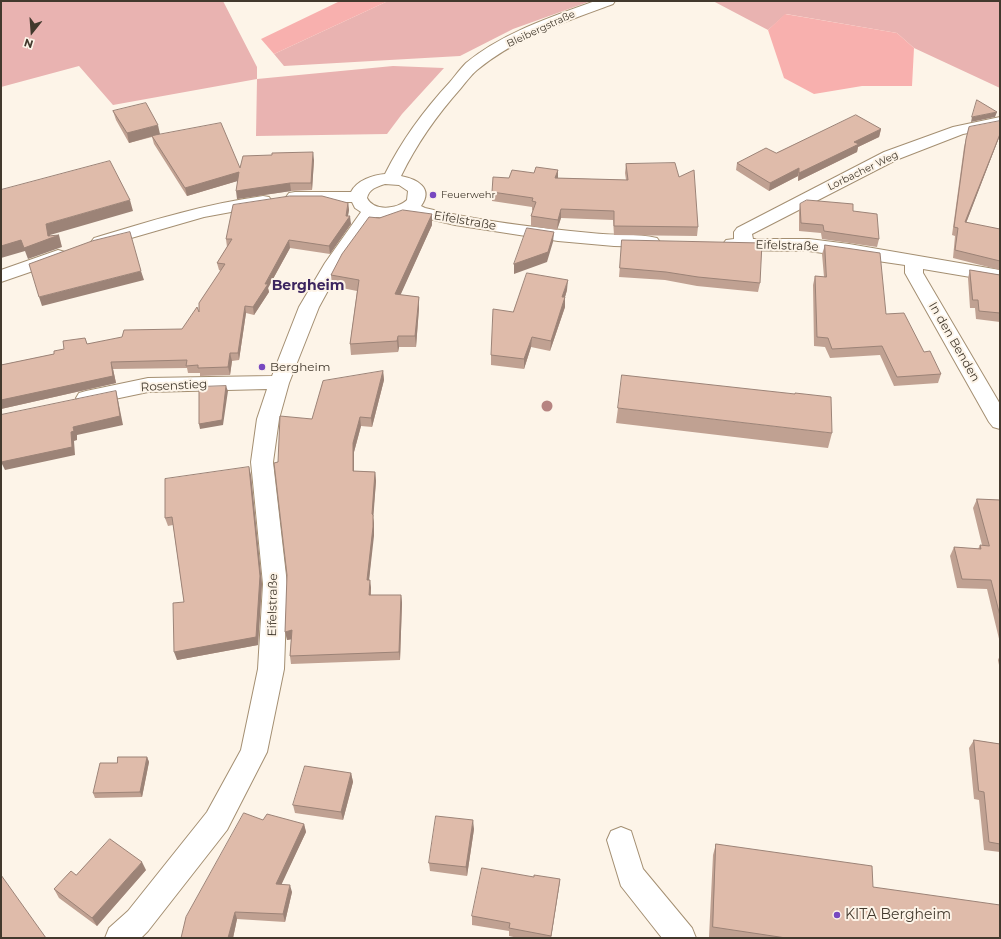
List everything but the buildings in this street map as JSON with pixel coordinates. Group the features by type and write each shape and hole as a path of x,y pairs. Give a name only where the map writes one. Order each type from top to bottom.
{"street":[{"name":"Bleibergstraße","path":"391,179 400,159 440,100 471,67 515,39 554,21 608,1"},
{"name":"Lorbacher Weg","path":"744,244 743,232 890,156 959,130 1000,122"},
{"path":"391,179 400,180 414,187 417,192 417,198 408,208 365,218 359,203 359,192 368,184 375,181 391,179"},
{"path":"1,276 77,249 158,225 242,204 291,197 358,197"},
{"name":"Eifelstraße","path":"408,208 442,218 569,238 618,242 666,243"},
{"name":"Eifelstraße","path":"120,938 138,921 217,820 254,752 271,669 276,584 262,462 268,419 278,384 309,307 334,263 365,218"},
{"name":"Eifelstraße","path":"712,244 809,245 849,250 1000,276"},
{"name":"In den Benden","path":"914,261 914,273 1000,422"},
{"name":"Rosenstieg","path":"70,401 148,385 260,382 278,384"},
{"path":"621,840 631,876 681,938"}],"shaded area":[{"path":"1,1 223,1 257,67 257,79 113,105 79,66 1,87"},
{"path":"340,1 388,1 274,54 261,39"},
{"path":"388,1 591,1 513,29 460,56 284,66 274,54"},
{"path":"713,1 1000,1 1000,88 914,48 897,33 786,14 768,30"},
{"path":"785,14 897,33 914,48 912,86 862,86 814,94 784,78 768,30"},
{"path":"393,66 444,68 402,114 387,134 256,136 257,79"}],"place":[{"name":"Feuerwehr","path":"433,195"},
{"name":"Bergheim","path":"262,367"},
{"name":"KITA Bergheim","path":"837,915"}],"district":[{"name":"Bergheim","path":"308,286"}]}
